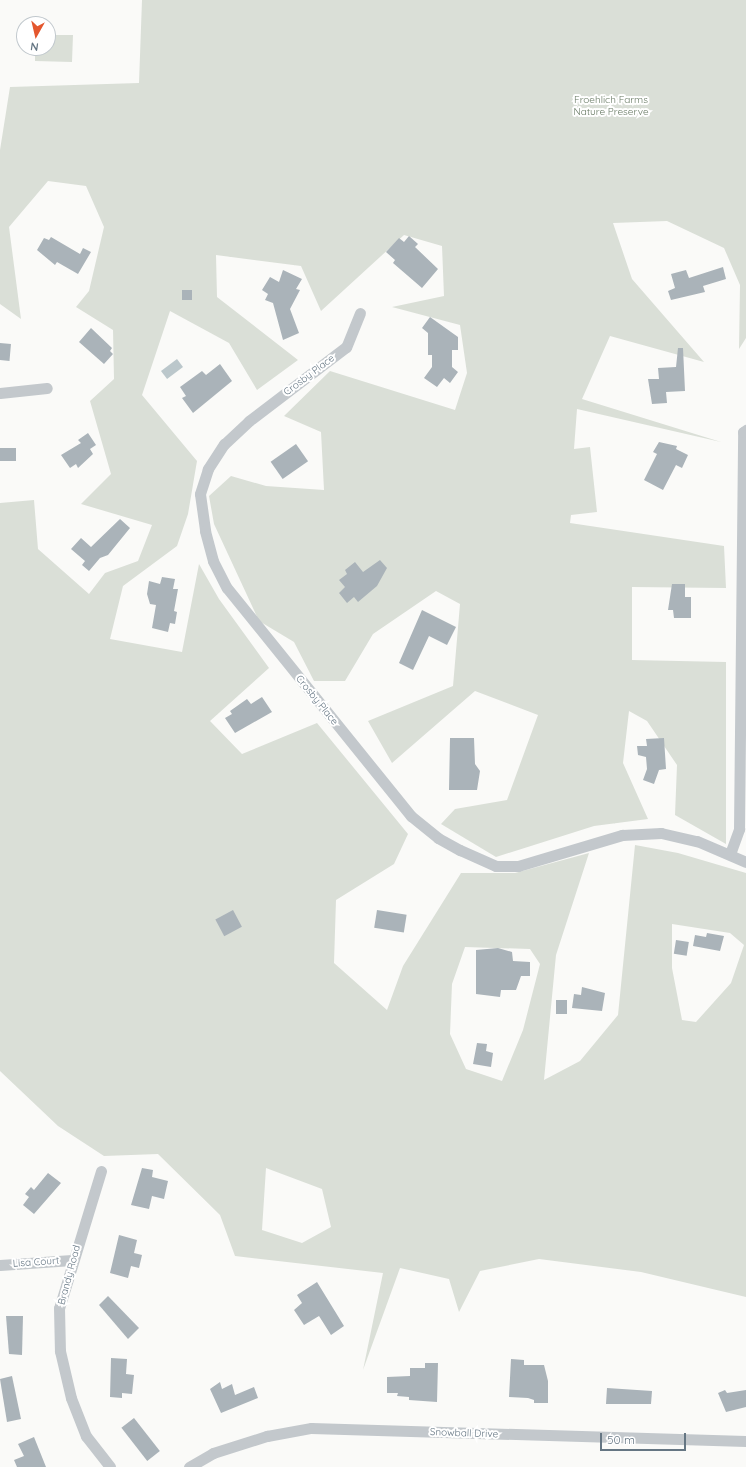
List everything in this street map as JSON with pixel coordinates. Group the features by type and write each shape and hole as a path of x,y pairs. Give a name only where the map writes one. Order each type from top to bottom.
{"street":[{"name":"Crosby Place","path":"360,313 346,346 249,421 224,444 208,469 200,494 205,531 213,561 227,588 411,816 438,838 460,850 496,866 518,866 622,835 661,833 697,841 746,862"},
{"path":"0,393 47,388"},
{"path":"730,854 739,829 743,432 746,430"},
{"name":"Brandy Road","path":"101,1171 72,1260 60,1308 60,1351 71,1398 86,1436 110,1467"},
{"name":"Lisa Court","path":"0,1265 72,1260"},
{"name":"Snowball Drive","path":"189,1467 213,1453 267,1436 311,1428 746,1441"}],"green space":[{"name":"Froehlich Farms Nature Preserve","path":"142,0 746,0 746,338 739,349 740,285 724,248 667,221 613,223 632,279 704,362 610,336 582,399 721,442 577,409 574,449 590,447 597,512 571,515 570,523 724,546 726,588 632,587 632,660 726,662 726,844 675,815 677,765 647,721 629,711 623,763 648,819 594,826 496,857 441,824 455,809 507,800 538,715 475,691 392,763 368,721 453,686 460,604 436,591 373,634 345,681 314,681 294,642 259,621 214,524 209,496 231,476 266,486 324,490 321,432 284,416 330,371 455,410 467,373 460,325 392,307 444,296 442,246 404,235 321,311 301,266 216,255 217,297 298,360 257,390 229,343 170,311 142,395 197,461 188,514 177,546 123,586 110,639 182,652 199,564 219,599 269,668 210,721 242,754 317,723 408,834 394,864 336,900 334,963 387,1010 403,966 461,873 515,873 589,853 556,955 544,1080 580,1061 618,1015 635,845 678,853 746,873 746,1297 641,1272 539,1259 480,1271 459,1312 449,1279 400,1268 363,1370 383,1273 235,1256 220,1215 158,1154 104,1156 58,1126 0,1071 0,503 34,500 38,549 89,594 105,573 138,561 152,525 81,504 111,474 90,401 114,379 113,330 76,307 89,291 104,227 86,186 48,181 9,227 21,319 0,304 0,150 10,87 139,83","holes":["672,924 730,933 744,945 731,983 696,1022 682,1020 672,968","465,947 530,949 540,964 523,1030 502,1081 466,1069 450,1034 452,984","266,1168 322,1189 331,1227 302,1243 262,1230"]},
{"path":"56,35 73,35 72,62 35,61 35,56 56,56"}],"shaded area":[{"path":"177,359 183,367 167,379 161,371"}],"building":[{"path":"409,236 418,244 415,247 438,269 422,288 393,263 395,260 386,252 399,238 404,242"},
{"path":"51,237 80,254 83,248 91,252 78,274 57,262 55,265 37,250 44,238 49,240"},
{"path":"723,267 726,279 703,286 705,292 671,300 668,291 675,288 671,274 686,270 689,278"},
{"path":"283,270 302,279 296,289 300,290 290,309 299,333 283,340 273,303 265,300 268,294 262,290 270,277 279,282"},
{"path":"182,290 192,290 192,300 182,300"},
{"path":"430,317 458,337 458,350 452,350 452,367 458,372 450,383 444,378 437,387 424,378 432,367 432,355 428,355 428,333 422,328"},
{"path":"91,328 112,348 110,351 113,354 104,364 79,342"},
{"path":"0,343 11,344 9,361 0,360"},
{"path":"678,348 683,348 685,391 666,392 667,403 652,404 648,379 659,379 658,368 676,367"},
{"path":"220,364 232,381 193,413 182,398 186,396 180,387 202,371 206,375"},
{"path":"88,433 96,445 90,449 93,454 78,468 76,464 70,468 61,455 81,443 78,440"},
{"path":"659,442 677,446 676,449 688,455 682,468 676,465 663,490 644,480 657,454 653,452"},
{"path":"296,444 308,461 283,479 271,462"},
{"path":"0,448 16,448 16,461 0,461"},
{"path":"120,519 130,528 108,555 100,558 89,571 82,565 85,561 71,549 81,538 91,547"},
{"path":"380,560 387,568 377,586 358,602 354,597 347,603 339,593 345,587 339,580 347,574 345,570 355,562 363,572"},
{"path":"162,577 175,579 173,589 178,589 174,611 177,612 175,624 170,623 168,632 152,628 156,605 150,604 147,594 149,581 160,584"},
{"path":"672,584 685,584 685,597 691,597 691,618 674,618 673,610 668,610"},
{"path":"422,610 456,627 447,645 429,636 413,670 399,663"},
{"path":"262,697 272,712 235,733 225,718 232,714 230,711 247,699 251,704"},
{"path":"450,738 474,738 475,764 480,771 477,790 449,790"},
{"path":"664,738 666,769 659,770 654,784 643,780 647,769 646,757 638,755 637,746 647,746 646,739"},
{"path":"233,910 242,927 224,936 215,919"},
{"path":"377,910 407,915 404,932 374,928"},
{"path":"707,933 724,936 720,951 693,946 695,935 706,937"},
{"path":"676,940 689,942 687,956 674,954"},
{"path":"498,948 512,952 513,961 530,962 530,976 521,976 516,990 501,990 500,997 476,994 476,950"},
{"path":"582,987 605,993 602,1011 572,1008 574,994 581,995"},
{"path":"556,1000 567,1000 567,1014 556,1014"},
{"path":"477,1043 487,1044 486,1051 493,1053 491,1067 473,1064"},
{"path":"142,1168 153,1170 152,1177 168,1181 164,1199 152,1196 149,1209 131,1205"},
{"path":"48,1173 61,1183 34,1214 23,1205 29,1197 25,1194 31,1187 34,1190"},
{"path":"119,1235 137,1240 134,1253 142,1255 139,1268 131,1266 128,1278 110,1273"},
{"path":"317,1282 344,1326 331,1335 319,1316 304,1325 294,1310 302,1303 297,1295"},
{"path":"108,1296 139,1328 128,1339 99,1305"},
{"path":"6,1316 23,1316 22,1355 9,1354"},
{"path":"111,1358 127,1359 126,1374 134,1375 132,1394 122,1393 122,1398 110,1397"},
{"path":"511,1359 524,1360 524,1365 544,1365 548,1381 548,1403 534,1403 534,1400 528,1398 509,1397"},
{"path":"425,1363 438,1363 437,1402 409,1400 409,1397 397,1396 398,1393 387,1393 387,1377 410,1376 410,1368 425,1368"},
{"path":"12,1376 21,1419 7,1422 0,1379"},
{"path":"220,1382 222,1389 232,1384 235,1395 254,1387 258,1398 221,1413 210,1389"},
{"path":"607,1388 652,1391 651,1404 606,1404"},
{"path":"725,1390 727,1393 746,1390 746,1407 726,1412 718,1393"},
{"path":"134,1418 160,1451 147,1461 121,1428"},
{"path":"34,1437 46,1467 17,1467 14,1460 24,1456 18,1444"}]}
